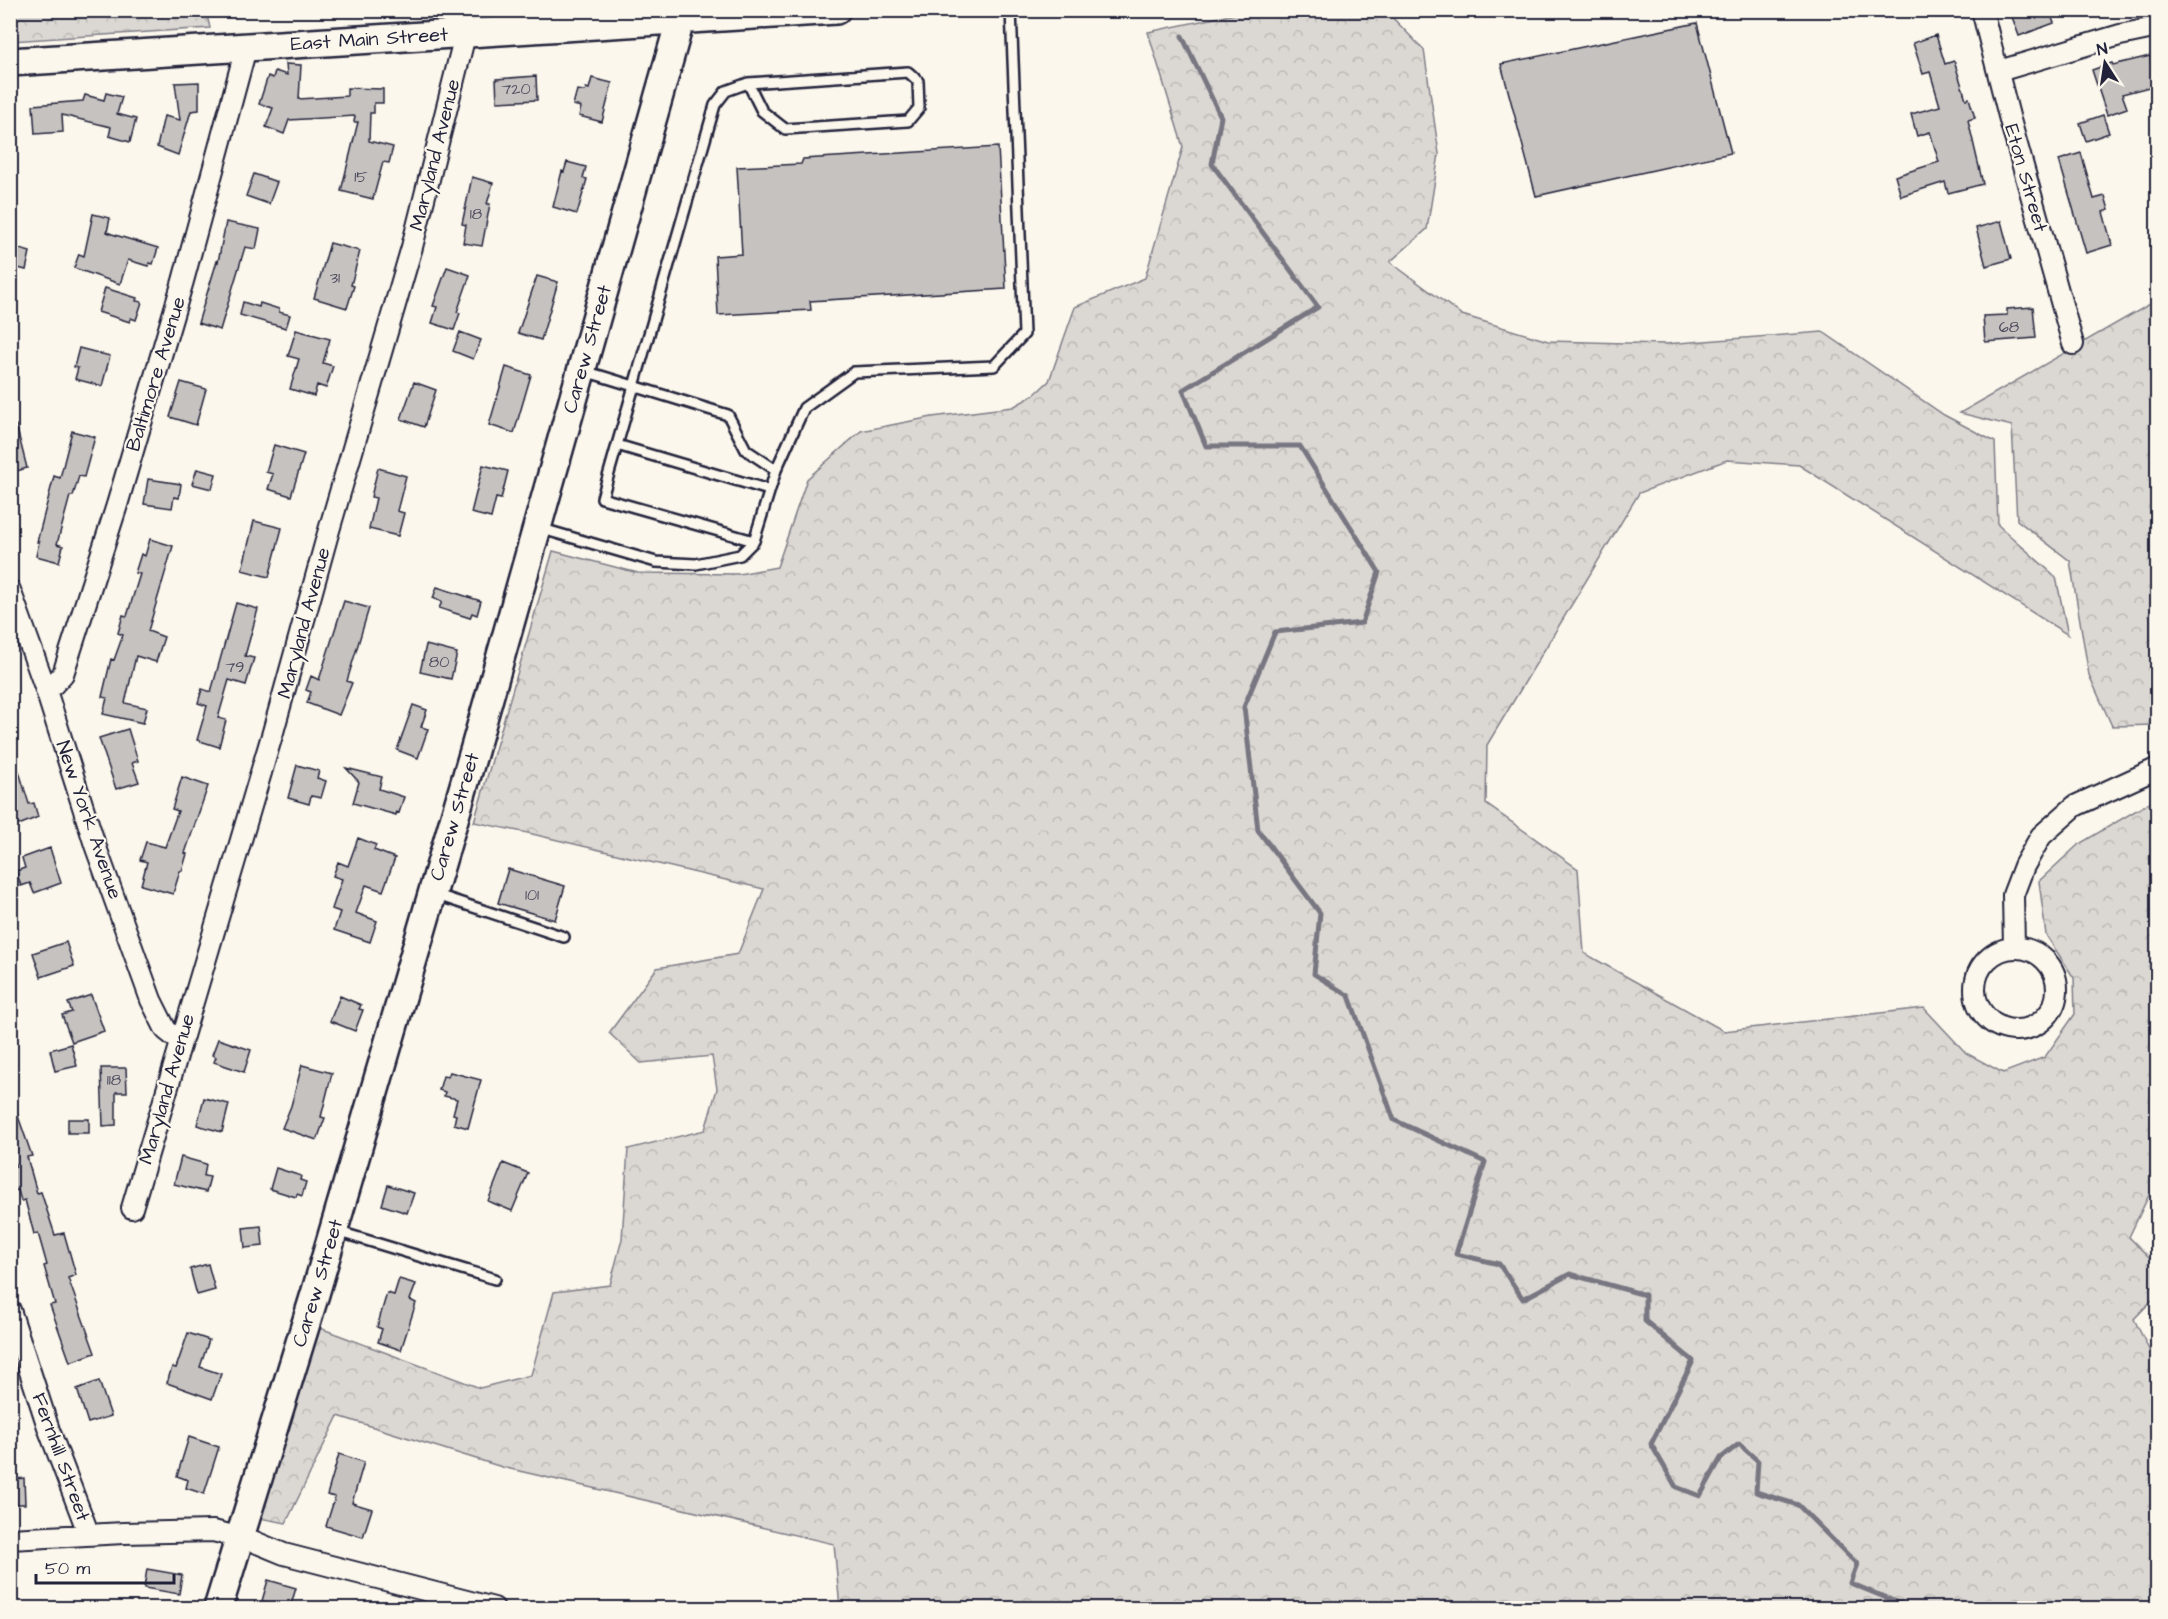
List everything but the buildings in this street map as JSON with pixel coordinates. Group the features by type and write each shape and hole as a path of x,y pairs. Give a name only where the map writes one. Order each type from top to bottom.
{"street":[{"name":"East Main Street","path":"10,62 246,48 454,27 680,21 836,10"},
{"name":"Eton Street","path":"1982,10 2010,120 2073,344"},
{"name":"Carew Street","path":"218,1608 432,894 680,21"},
{"name":"Maryland Avenue","path":"132,1208 270,743 327,537 412,247 454,27"},
{"path":"1998,71 2120,34 2157,28"},
{"name":"Baltimore Avenue","path":"45,687 53,685 63,674 110,527 183,281 246,48"},
{"name":"New York Avenue","path":"10,590 45,687 95,845 151,1000 165,1030 181,1042"},
{"path":"2014,948 2013,895 2024,866 2041,836 2075,806 2157,768"},
{"path":"2014,948 2027,949 2039,955 2049,964 2055,975 2057,988 2055,1002 2044,1018 2028,1028 2014,1030 2001,1028 1989,1020 1980,1009 1975,989 1980,969 1988,958 2000,951 2014,948"},
{"name":"Fernhill Street","path":"11,1314 88,1535"},
{"path":"10,1539 213,1531 443,1602 494,1608"}],"lane":[{"path":"536,527 656,562 696,564 740,555 754,541 776,470 804,408 854,372 994,366 1024,334 1011,10"},
{"path":"748,82 762,111 785,129 908,121 919,108 918,81 908,72 748,82 726,91 715,105 602,498 754,541"},
{"path":"581,370 728,415 746,450 776,470"},
{"path":"617,445 769,490"},
{"path":"432,894 564,937"},
{"path":"333,1230 495,1279"}],"green space":[{"path":"11,10 206,11 210,28 11,41"},
{"path":"1249,11 1386,11 1424,50 1439,154 1427,229 1390,262 1462,315 1548,341 1665,344 1823,332 1944,415 1995,442 1998,525 2056,577 2068,635 1799,465 1727,460 1639,493 1487,745 1486,804 1578,869 1584,953 1724,1031 1924,1008 1966,1053 2003,1073 2045,1057 2075,1014 2074,978 2046,935 2039,881 2079,844 2157,798 2157,1194 2149,1195 2129,1237 2157,1265 2157,1295 2134,1319 2157,1366 2157,1608 840,1608 834,1544 502,1467 338,1416 286,1523 259,1518 320,1328 480,1388 531,1375 554,1292 610,1285 622,1239 628,1149 705,1130 717,1089 712,1056 641,1063 609,1033 657,968 738,954 764,889 474,822 553,551 638,573 739,574 777,567 807,479 861,431 932,417 1013,407 1034,395 1049,381 1075,307 1145,278 1183,147 1148,32"},
{"path":"2157,300 2157,725 2112,726 2089,675 2070,561 2017,520 2012,426 1960,413"}],"waterway":[{"path":"1182,36 1221,117 1212,164 1318,307 1183,390 1206,446 1300,446 1379,572 1362,623 1275,632 1244,707 1258,830 1320,913 1314,974 1349,996 1394,1120 1485,1162 1456,1254 1499,1264 1523,1299 1570,1274 1645,1295 1645,1321 1693,1361 1651,1444 1676,1487 1700,1496 1721,1458 1739,1444 1758,1461 1756,1492 1798,1505 1857,1564 1850,1583 1911,1608"}]}
